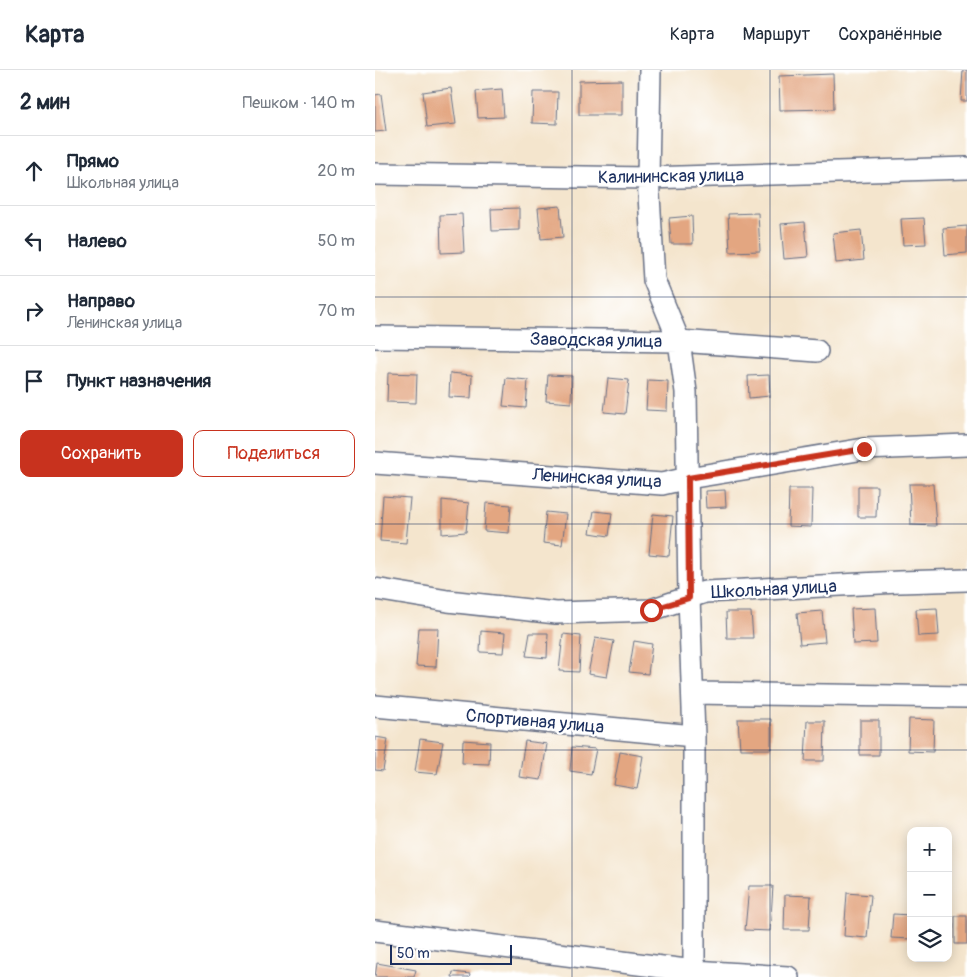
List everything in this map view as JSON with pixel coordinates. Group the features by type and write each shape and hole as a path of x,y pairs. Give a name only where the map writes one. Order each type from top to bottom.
{"street":[{"path":"650,70 648,178 655,280 679,341 686,392 689,598 694,736 694,974"},
{"name":"Калининская улица","path":"375,174 648,178 967,168"},
{"name":"Заводская улица","path":"375,337 679,341 817,352"},
{"name":"Ленинская улица","path":"375,463 662,484 864,449 967,445"},
{"name":"Школьная улица","path":"375,589 448,601 556,613 651,610 705,592 967,580"},
{"path":"693,693 967,697"},
{"name":"Спортивная улица","path":"375,706 694,736"},
{"path":"375,931 694,974 788,977"}],"building":[{"path":"963,70 967,70 967,101 961,101"},
{"path":"833,74 834,109 780,110 779,76"},
{"path":"622,80 622,115 579,115 579,81"},
{"path":"451,88 456,124 427,127 423,92"},
{"path":"502,89 504,117 478,118 476,91"},
{"path":"533,92 558,92 557,124 532,123"},
{"path":"381,94 386,131 375,132 375,95"},
{"path":"560,206 563,237 541,239 538,208"},
{"path":"519,208 519,230 492,231 491,209"},
{"path":"758,213 760,251 730,252 728,214"},
{"path":"462,214 464,252 441,253 440,215"},
{"path":"692,216 693,244 671,244 669,218"},
{"path":"924,218 926,244 903,245 901,219"},
{"path":"805,222 808,257 784,259 781,224"},
{"path":"967,226 967,253 945,255 943,228"},
{"path":"861,230 864,260 836,263 833,233"},
{"path":"388,373 417,374 416,403 387,402"},
{"path":"450,373 472,375 471,398 449,397"},
{"path":"548,375 572,376 571,403 546,401"},
{"path":"769,375 770,396 749,398 748,376"},
{"path":"506,378 528,380 526,408 503,406"},
{"path":"608,378 629,380 625,414 604,412"},
{"path":"648,380 668,381 667,411 646,410"},
{"path":"909,484 933,484 936,526 911,525"},
{"path":"858,486 877,486 876,517 858,517"},
{"path":"789,489 812,489 811,527 788,526"},
{"path":"725,490 726,507 706,508 705,491"},
{"path":"383,496 410,498 406,543 380,541"},
{"path":"442,500 469,503 466,532 442,534"},
{"path":"486,503 511,505 509,533 484,531"},
{"path":"594,511 612,513 609,536 590,533"},
{"path":"546,512 566,514 562,545 543,543"},
{"path":"653,514 673,516 669,556 649,554"},
{"path":"875,608 877,643 853,644 851,609"},
{"path":"937,608 939,635 918,636 916,609"},
{"path":"822,611 825,642 800,644 797,613"},
{"path":"726,612 751,612 753,638 727,638"},
{"path":"419,628 438,628 436,667 416,666"},
{"path":"481,631 505,633 503,653 480,652"},
{"path":"530,633 548,633 547,658 526,656"},
{"path":"563,634 581,636 579,672 559,671"},
{"path":"595,638 614,641 607,677 588,674"},
{"path":"634,641 652,644 648,674 629,672"},
{"path":"738,719 771,719 771,749 740,749"},
{"path":"909,719 934,720 933,752 908,751"},
{"path":"860,720 879,720 879,755 860,755"},
{"path":"807,721 825,721 824,761 805,761"},
{"path":"375,737 388,739 383,771 375,770"},
{"path":"420,739 443,742 437,774 415,772"},
{"path":"463,740 490,742 489,764 462,763"},
{"path":"525,741 547,744 541,780 519,777"},
{"path":"572,747 596,749 591,774 570,771"},
{"path":"620,752 643,756 637,789 614,785"},
{"path":"749,886 773,886 770,931 745,930"},
{"path":"847,893 871,895 867,938 844,936"},
{"path":"785,895 811,896 809,930 784,930"},
{"path":"893,914 907,915 907,939 891,938"},
{"path":"955,916 967,916 967,944 955,944"},
{"path":"377,963 416,970 414,977 375,977"},
{"path":"453,972 470,974 469,977 452,977"}],"route":[{"path":"651,610 689,598 688,478 864,449"}]}
